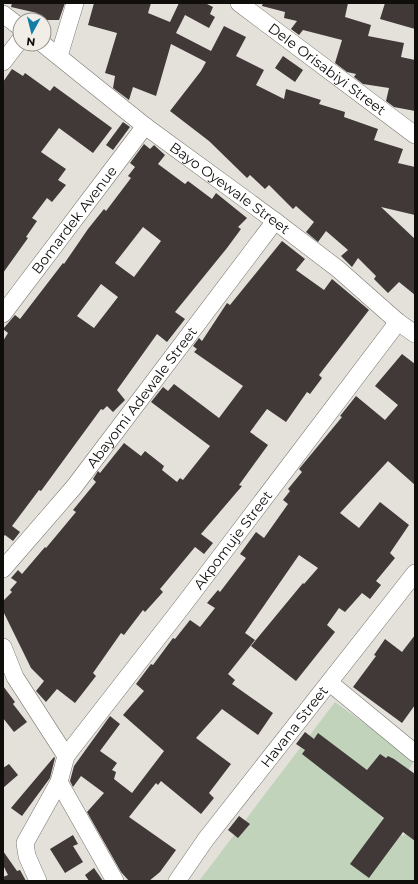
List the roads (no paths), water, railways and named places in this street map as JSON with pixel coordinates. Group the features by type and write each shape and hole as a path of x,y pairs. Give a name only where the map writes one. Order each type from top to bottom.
{"street":[{"path":"59,56 75,3"},
{"name":"Dele Orisabiyi Street","path":"239,3 415,135"},
{"path":"3,14 12,21"},
{"path":"3,62 12,50"},
{"name":"Bayo Oyewale Street","path":"52,51 146,126 276,221 338,269 398,322 415,334"},
{"name":"Bomardek Avenue","path":"3,314 146,126"},
{"name":"Abayomi Adewale Street","path":"3,569 74,487 276,221"},
{"name":"Akpomuje Street","path":"66,756 185,603 398,322"},
{"name":"Havana Street","path":"177,881 206,839 415,573"},
{"path":"3,647 15,677 66,756 59,782 25,843 27,856 38,881"},
{"path":"330,683 415,753"},
{"path":"59,782 115,881"}]}
